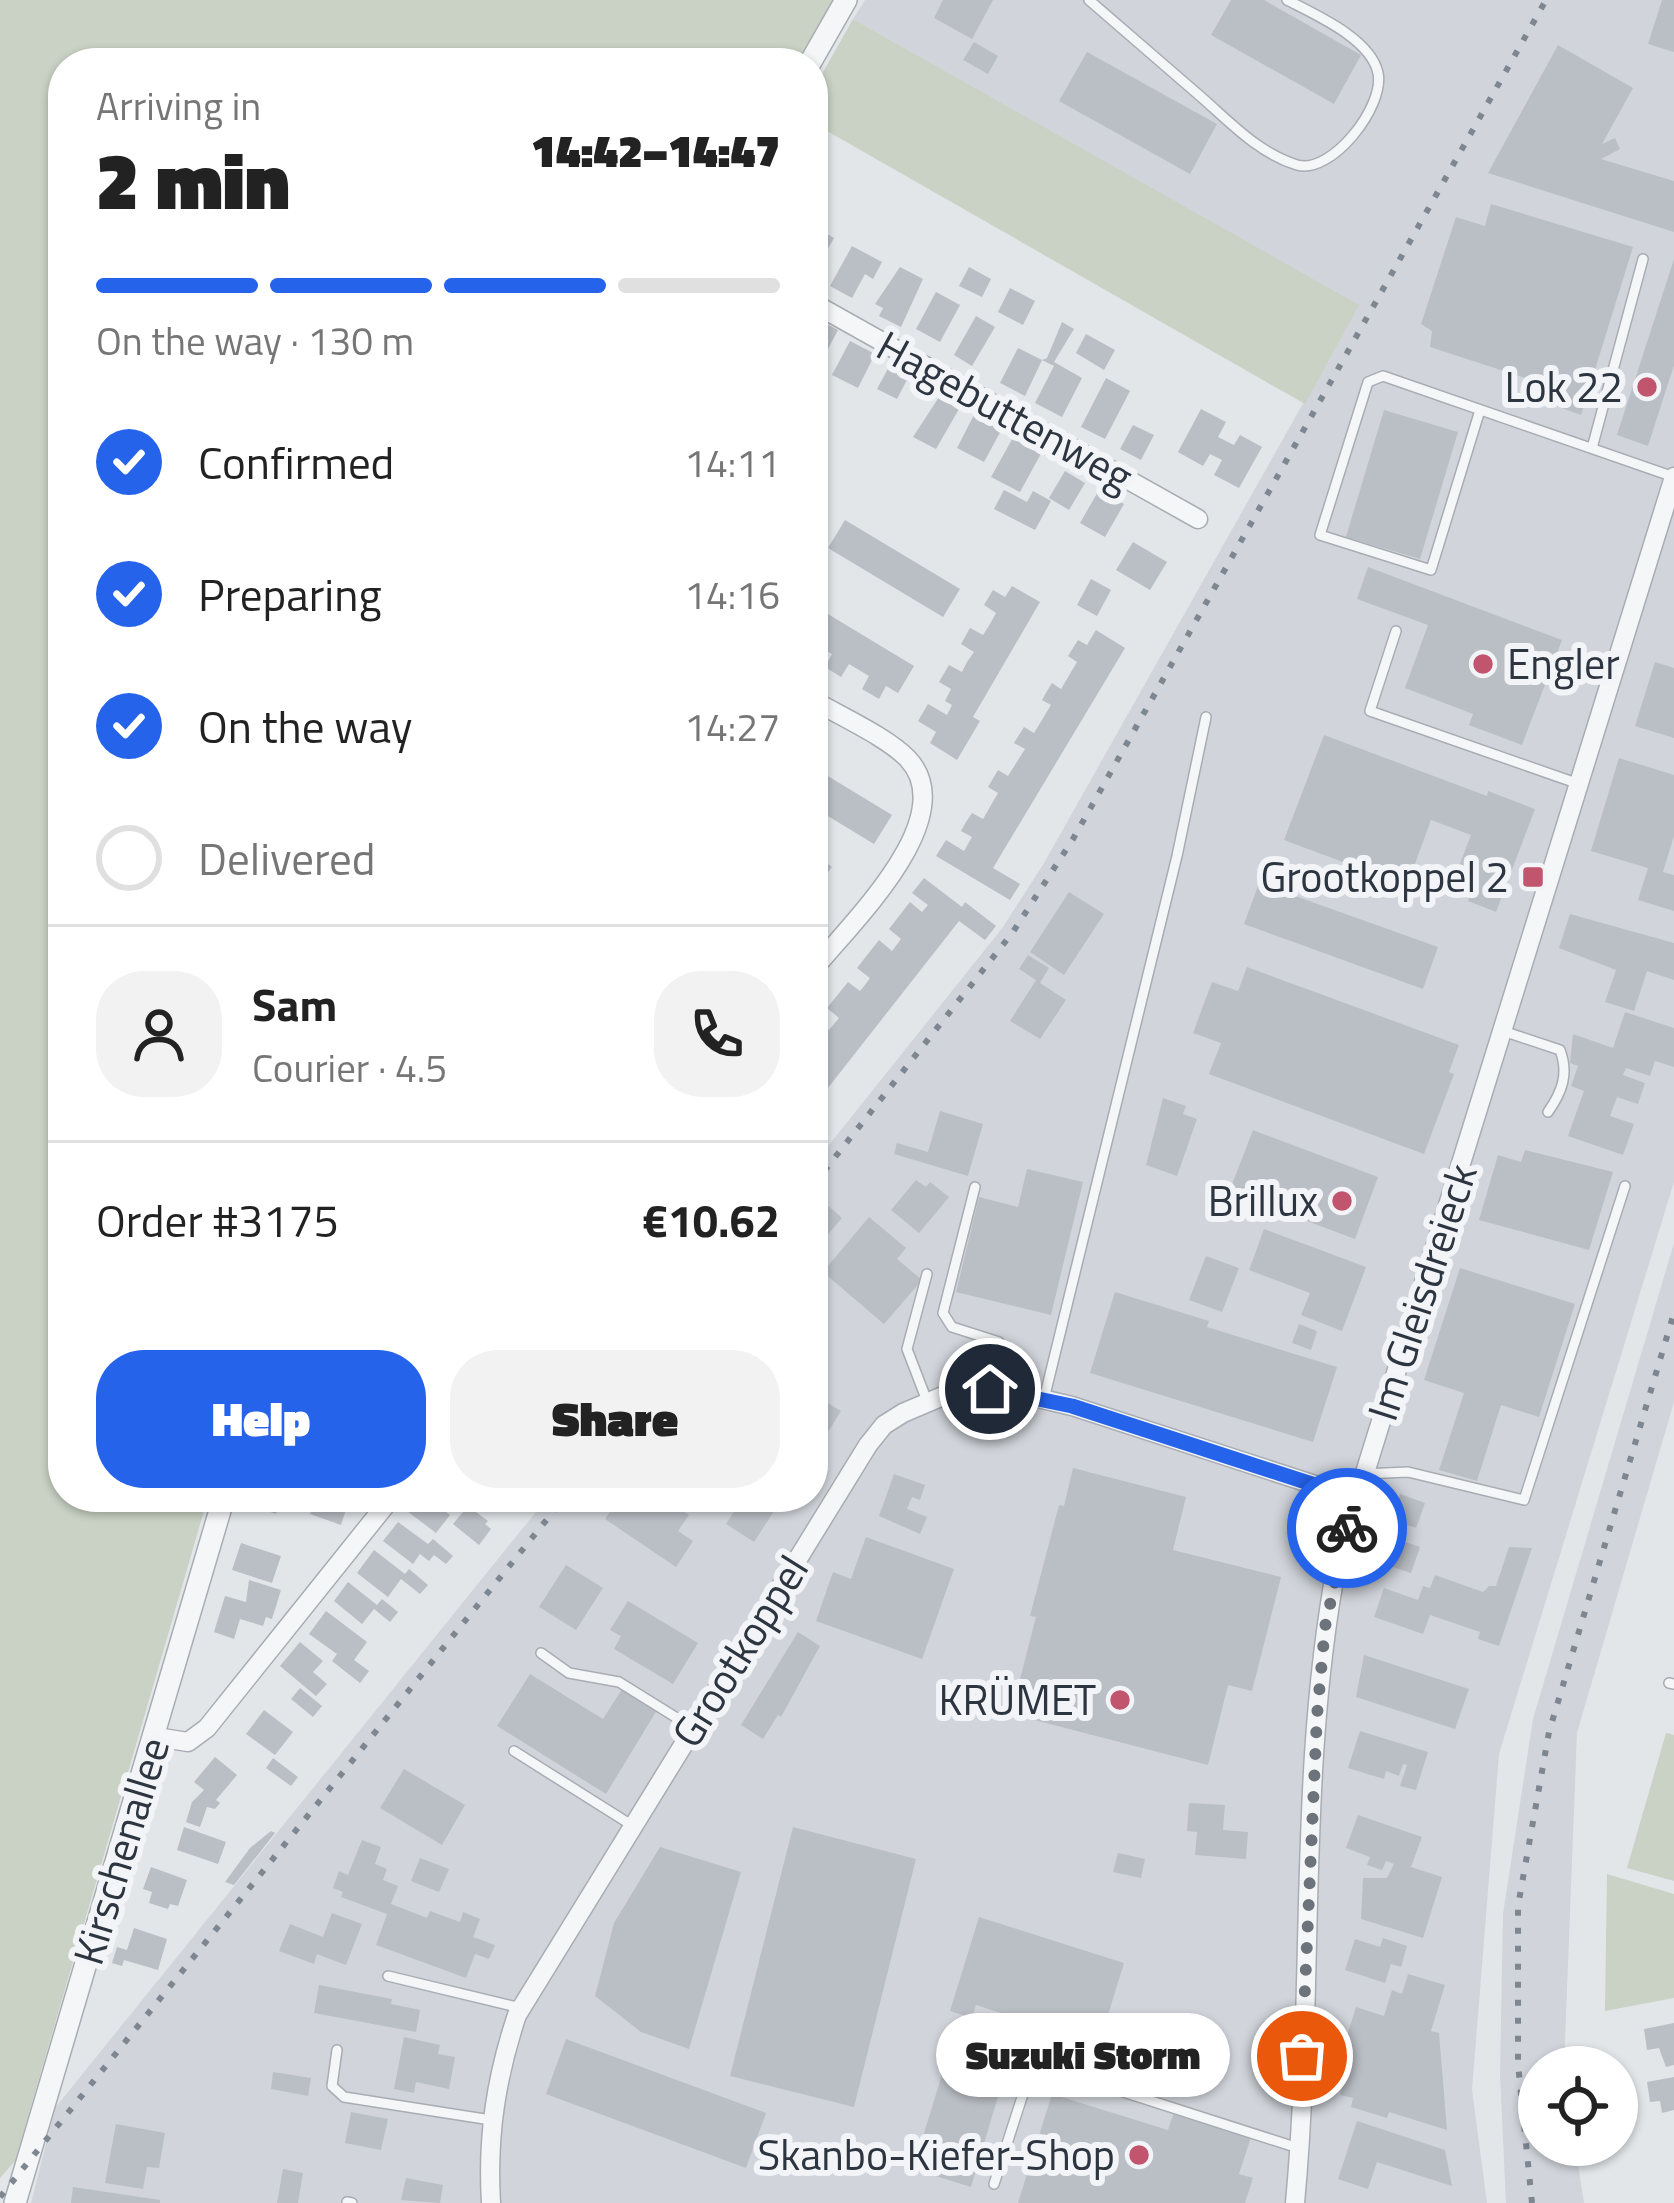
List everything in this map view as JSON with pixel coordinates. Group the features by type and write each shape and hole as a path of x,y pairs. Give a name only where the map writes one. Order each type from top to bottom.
{"street":[{"path":"818,48 846,0"},
{"name":"Hagebuttenweg","path":"828,311 1198,519"},
{"name":"Im Gleisdreieck","path":"1295,2203 1325,1627 1355,1498 1416,1318 1674,477"},
{"path":"828,709 907,759 921,780 923,812 908,851 828,951"},
{"name":"Grootkoppel","path":"828,1510 884,1426 927,1401 990,1389 1044,1399 1355,1498"},
{"name":"Kirschenallee","path":"15,2203 220,1512"},
{"path":"156,1737 188,1742 207,1728 380,1512"},
{"name":"Grootkoppel","path":"490,2203 488,2159 498,2071 521,2008 827,1512"}],"lane":[{"path":"1089,0 1261,149 1303,167 1323,162 1367,120 1378,96 1378,74 1362,46 1287,0"},
{"path":"1592,448 1643,259"},
{"path":"1480,410 1431,570 1319,535 1368,382 1383,376 1674,477"},
{"path":"1396,631 1370,712 1579,784"},
{"path":"1044,1399 1172,878 1206,717"},
{"path":"1503,1031 1560,1051 1563,1084 1548,1112"},
{"path":"1363,1474 1408,1472 1524,1500 1625,1186"},
{"path":"975,1187 943,1313 952,1327 999,1342 990,1389"},
{"path":"927,1274 907,1349 927,1401"},
{"path":"541,1654 569,1673 619,1682 693,1728"},
{"path":"514,1751 633,1826"},
{"path":"388,1976 521,2008"},
{"path":"337,2050 332,2086 344,2097 491,2120"},
{"path":"994,2184 1033,2063 1298,2148"}],"shaded area":[{"path":"865,0 1674,0 1674,1182 1499,1754 1472,2090 1487,2203 31,2203 55,2108 536,1512 828,1512 828,1146 1003,927 1044,863 1358,306 853,19"},
{"path":"1674,1243 1674,1402 1577,1733 1565,2046 1518,2046 1518,2166 1578,2166 1584,2203 1506,2203 1500,2075 1503,1914 1533,1719"}],"green space":[{"path":"0,0 833,0 805,48 48,48 48,1512 204,1512 15,2161 0,2178"},
{"path":"853,19 1359,305 1305,404 828,132 828,63"},
{"path":"1666,1733 1674,1735 1674,1881 1627,1868"},
{"path":"1607,1874 1674,1894 1674,1998 1605,2011"}],"building":[{"path":"943,0 993,0 972,39 934,18"},
{"path":"1231,0 1264,0 1361,55 1334,104 1211,35"},
{"path":"1662,0 1674,0 1674,52 1648,44"},
{"path":"974,42 998,56 988,74 963,60"},
{"path":"1558,45 1633,88 1602,144 1615,138 1620,149 1601,159 1674,181 1674,232 1488,173"},
{"path":"1087,52 1217,124 1190,174 1059,101"},
{"path":"1491,204 1633,247 1581,415 1524,394 1528,379 1430,347 1432,331 1421,324 1456,217 1485,226"},
{"path":"852,246 882,262 873,279 865,274 852,298 830,286"},
{"path":"1674,259 1674,365 1648,446 1617,435"},
{"path":"900,267 923,279 901,327 879,316 883,308 875,304"},
{"path":"969,267 991,279 982,297 959,286"},
{"path":"1010,288 1035,301 1023,325 998,312"},
{"path":"936,292 960,305 940,342 916,329"},
{"path":"976,316 995,327 972,366 954,355"},
{"path":"1062,322 1074,329 1054,362 1082,378 1062,417 1035,403 1054,366 1042,360"},
{"path":"828,325 838,330 828,349"},
{"path":"1086,334 1115,350 1104,370 1076,353"},
{"path":"850,341 875,354 858,388 832,375"},
{"path":"1018,348 1042,360 1025,396 1000,383"},
{"path":"891,363 910,374 897,399 877,389"},
{"path":"1106,378 1130,391 1105,439 1081,427"},
{"path":"943,391 963,402 936,449 913,437"},
{"path":"1201,409 1226,422 1218,437 1234,445 1240,435 1262,447 1239,488 1214,475 1222,460 1210,454 1203,466 1178,452"},
{"path":"1384,410 1458,432 1420,559 1346,537"},
{"path":"975,413 1003,427 984,462 957,448"},
{"path":"1133,425 1154,435 1141,460 1120,449"},
{"path":"1015,434 1043,450 1020,492 991,477"},
{"path":"1065,471 1085,483 1069,510 1049,498"},
{"path":"1004,490 1027,502 1033,491 1051,501 1035,530 994,509"},
{"path":"1099,490 1124,504 1105,537 1080,523"},
{"path":"845,520 960,589 943,617 828,548"},
{"path":"1133,542 1167,562 1150,590 1116,570"},
{"name":"Engler","path":"1368,567 1562,640 1522,745 1469,725 1473,714 1405,688 1428,625 1357,599"},
{"path":"1091,579 1111,590 1097,616 1077,605"},
{"path":"1012,586 1040,602 973,717 980,721 957,760 930,743 936,732 918,721 928,704 947,715 952,705 945,701 951,689 939,682 949,665 962,672 974,652 961,644 970,628 983,635 990,624 996,613 984,605 993,590 1005,597"},
{"path":"828,614 914,666 898,693 886,686 879,699 862,689 869,676 849,664 841,677 828,669 832,654 828,652"},
{"path":"1096,630 1125,648 993,868 1020,884 1010,900 936,856 946,840 964,851 972,837 961,831 966,822 972,813 983,819 998,793 988,787 998,770 1008,776 1025,749 1014,743 1024,727 1034,733 1051,705 1042,700 1047,691 1052,683 1061,689 1077,662 1068,656 1078,640 1087,645"},
{"path":"1655,662 1674,668 1674,738 1635,726"},
{"path":"1324,735 1487,796 1488,791 1535,809 1496,912 1468,901 1477,876 1458,869 1471,835 1431,820 1407,886 1284,840"},
{"path":"1619,758 1674,775 1674,836 1663,872 1674,875 1674,911 1638,900 1648,868 1591,851"},
{"path":"828,776 892,815 874,844 828,816"},
{"path":"924,878 996,926 985,940 959,921 828,1088 828,1029 839,1018 828,1007 848,982 860,991 865,985 870,978 857,968 879,940 892,951 901,939 889,929 910,902 922,912 928,905 912,893"},
{"path":"1259,883 1438,947 1423,989 1244,924"},
{"path":"1069,892 1104,914 1064,975 1030,952"},
{"path":"1570,914 1674,943 1674,980 1647,971 1634,1011 1605,1002 1616,970 1559,948"},
{"path":"1028,955 1049,968 1040,983 1066,1000 1040,1039 1010,1021 1036,980 1019,969"},
{"path":"1247,967 1459,1045 1449,1072 1454,1074 1424,1154 1209,1074 1221,1043 1193,1033 1212,982 1238,991"},
{"path":"1625,1012 1674,1028 1674,1067 1655,1061 1650,1076 1626,1068 1623,1075 1645,1083 1638,1104 1617,1097 1610,1116 1634,1124 1623,1155 1568,1136 1584,1091 1571,1086 1578,1066 1570,1063 1573,1034 1613,1048"},
{"path":"1163,1098 1186,1106 1183,1114 1197,1119 1177,1176 1146,1165"},
{"path":"940,1111 983,1124 968,1176 894,1154 897,1143 928,1152"},
{"path":"1253,1130 1378,1177 1355,1239 1229,1192"},
{"path":"1525,1150 1613,1172 1589,1250 1479,1220 1498,1155 1521,1162"},
{"path":"1027,1169 1083,1182 1051,1315 956,1292 979,1197 1018,1207"},
{"path":"916,1180 926,1187 930,1182 949,1197 919,1233 891,1210"},
{"path":"828,1206 842,1218 828,1234"},
{"path":"869,1217 906,1248 897,1259 922,1280 884,1324 828,1276 828,1266"},
{"path":"1264,1229 1366,1267 1342,1331 1301,1315 1310,1293 1249,1270"},
{"path":"1206,1256 1239,1268 1222,1312 1189,1300"},
{"path":"1460,1268 1575,1304 1539,1417 1501,1405 1477,1481 1439,1470 1464,1393 1424,1380"},
{"path":"1115,1292 1209,1321 1207,1327 1337,1367 1313,1442 1090,1373"},
{"path":"1299,1324 1317,1331 1311,1350 1292,1343"},
{"path":"828,1403 841,1411 828,1432"},
{"path":"1073,1468 1186,1497 1173,1550 1281,1577 1252,1691 1228,1685 1208,1765 1011,1714 1036,1617 1030,1616"},
{"path":"894,1474 925,1485 920,1500 912,1497 907,1509 927,1517 920,1534 879,1516"},
{"path":"1400,1494 1425,1503 1416,1528 1391,1520"},
{"path":"311,1512 345,1512 341,1525"},
{"path":"408,1512 446,1512 450,1515 436,1533"},
{"path":"463,1512 476,1512 491,1529 479,1545 453,1524"},
{"path":"610,1512 684,1512 689,1515 678,1531 693,1541 676,1567 605,1519"},
{"path":"734,1512 773,1512 754,1542 726,1524"},
{"path":"398,1522 428,1544 433,1539 453,1556 446,1564 434,1555 429,1561 420,1554 413,1564 383,1541"},
{"path":"1382,1534 1420,1547 1411,1573 1374,1561"},
{"path":"866,1537 954,1569 922,1659 816,1621 833,1572 851,1579"},
{"path":"241,1543 281,1556 272,1583 232,1570"},
{"path":"1509,1547 1532,1548 1499,1646 1478,1639 1480,1632 1430,1615 1423,1634 1374,1617 1384,1588 1418,1600 1423,1586 1430,1588 1435,1575 1483,1592 1496,1586"},
{"path":"374,1550 428,1585 420,1594 401,1579 388,1597 357,1573"},
{"path":"566,1565 603,1588 576,1630 539,1607"},
{"path":"249,1580 281,1590 272,1619 266,1617 263,1626 240,1619 234,1639 214,1632 225,1596 246,1602"},
{"path":"348,1582 377,1605 382,1599 398,1612 390,1622 374,1609 362,1624 334,1601"},
{"path":"628,1601 698,1643 673,1684 614,1649 621,1636 610,1630"},
{"path":"326,1611 367,1642 354,1660 369,1671 360,1683 332,1661 337,1654 309,1634"},
{"path":"798,1632 820,1646 781,1717 763,1739 741,1725"},
{"path":"300,1642 323,1661 313,1672 327,1684 316,1696 280,1666"},
{"path":"1364,1655 1469,1689 1455,1729 1356,1697"},
{"path":"530,1674 603,1719 622,1689 657,1710 606,1794 497,1726"},
{"path":"300,1688 322,1706 313,1717 291,1699"},
{"path":"264,1710 293,1732 275,1755 246,1734"},
{"path":"1360,1731 1428,1752 1416,1790 1400,1786 1407,1765 1403,1764 1399,1776 1386,1771 1384,1779 1348,1768"},
{"path":"215,1757 237,1775 216,1800 220,1803 215,1809 207,1807 200,1827 186,1822 192,1802 204,1790 194,1782"},
{"path":"273,1758 298,1777 291,1786 266,1768"},
{"path":"404,1769 465,1805 442,1845 380,1808"},
{"path":"1189,1803 1225,1805 1223,1830 1248,1832 1246,1859 1195,1855 1197,1832 1187,1831"},
{"path":"1358,1815 1422,1837 1411,1867 1442,1877 1423,1938 1361,1919 1363,1878 1387,1878 1394,1864 1386,1861 1382,1870 1367,1865 1370,1857 1346,1848"},
{"path":"184,1827 226,1842 218,1864 177,1850"},
{"path":"793,1827 916,1859 854,2107 730,2076"},
{"path":"271,1831 275,1833 234,1885 225,1882 250,1848"},
{"path":"362,1840 381,1847 375,1864 387,1869 383,1880 398,1886 391,1904 427,1918 430,1911 460,1922 463,1912 480,1919 473,1937 495,1945 489,1959 475,1954 466,1978 376,1945 387,1914 341,1897 343,1892 333,1888 339,1871 348,1875"},
{"path":"660,1847 741,1872 689,2049 641,2032 595,1996 614,1923"},
{"path":"1118,1853 1145,1859 1141,1878 1113,1872"},
{"path":"420,1858 449,1869 439,1892 411,1881"},
{"path":"151,1867 187,1880 178,1906 170,1904 168,1909 149,1903 152,1892 143,1889"},
{"path":"332,1913 362,1924 346,1965 317,1954 314,1964 279,1951 290,1924 323,1937"},
{"path":"979,1917 1124,1963 1099,2044 976,2005 972,2018 950,2011"},
{"path":"134,1928 167,1939 158,1970 124,1960 122,1966 112,1963 117,1947 127,1950"},
{"path":"1383,1938 1407,1946 1401,1967 1391,1964 1385,1983 1345,1970 1355,1939 1380,1947"},
{"path":"1408,1974 1445,1985 1431,2031 1439,2033 1447,2130 1389,2112 1387,2118 1351,2107 1353,2098 1340,2095 1347,2071 1337,2068 1356,2007 1384,2016 1392,1990 1402,1994"},
{"path":"319,1985 392,1999 391,2004 420,2010 416,2032 314,2013"},
{"path":"1674,2023 1674,2065 1666,2067 1659,2048 1647,2050 1644,2029"},
{"path":"404,2037 440,2045 438,2054 455,2057 449,2089 416,2082 414,2093 394,2089"},
{"path":"566,2039 766,2113 746,2168 546,2094"},
{"path":"952,2042 1009,2060 971,2187 913,2169"},
{"path":"273,2072 311,2078 308,2096 271,2089"},
{"path":"1674,2077 1674,2110 1662,2113 1660,2101 1650,2102 1647,2082"},
{"name":"Skanbo-Kiefer-Shop","path":"1052,2094 1168,2130 1174,2112 1251,2137 1239,2174 1253,2178 1245,2203 1018,2203"},
{"path":"351,2112 388,2119 381,2150 345,2143"},
{"path":"1357,2121 1445,2150 1452,2186 1377,2162 1368,2189 1338,2179"},
{"path":"116,2124 165,2133 159,2168 147,2167 143,2189 105,2183"},
{"path":"283,2169 303,2173 298,2203 277,2203"},
{"path":"406,2178 443,2185 440,2203 401,2200"},
{"path":"73,2187 160,2200 160,2203 71,2203"}],"railway":[{"path":"828,1166 1013,932 1073,839 1546,0"},
{"path":"1532,2203 1518,2064 1518,1906 1549,1732 1674,1313"},
{"path":"0,2197 553,1512"}],"way so far":[{"path":"1302,2056 1317,1716 1325,1627 1347,1528"}],"place":[{"name":"Lok 22","path":"1647,387"},
{"name":"Engler","path":"1483,664"},
{"name":"Grootkoppel 2","path":"1533,877"},
{"name":"Brillux","path":"1342,1201"},
{"name":"KRÜMET","path":"1120,1700"},
{"name":"Suzuki Storm","path":"1302,2056"},
{"name":"Skanbo-Kiefer-Shop","path":"1139,2155"}],"route":[{"path":"990,1389 1072,1406 1355,1498 1347,1528"}]}
